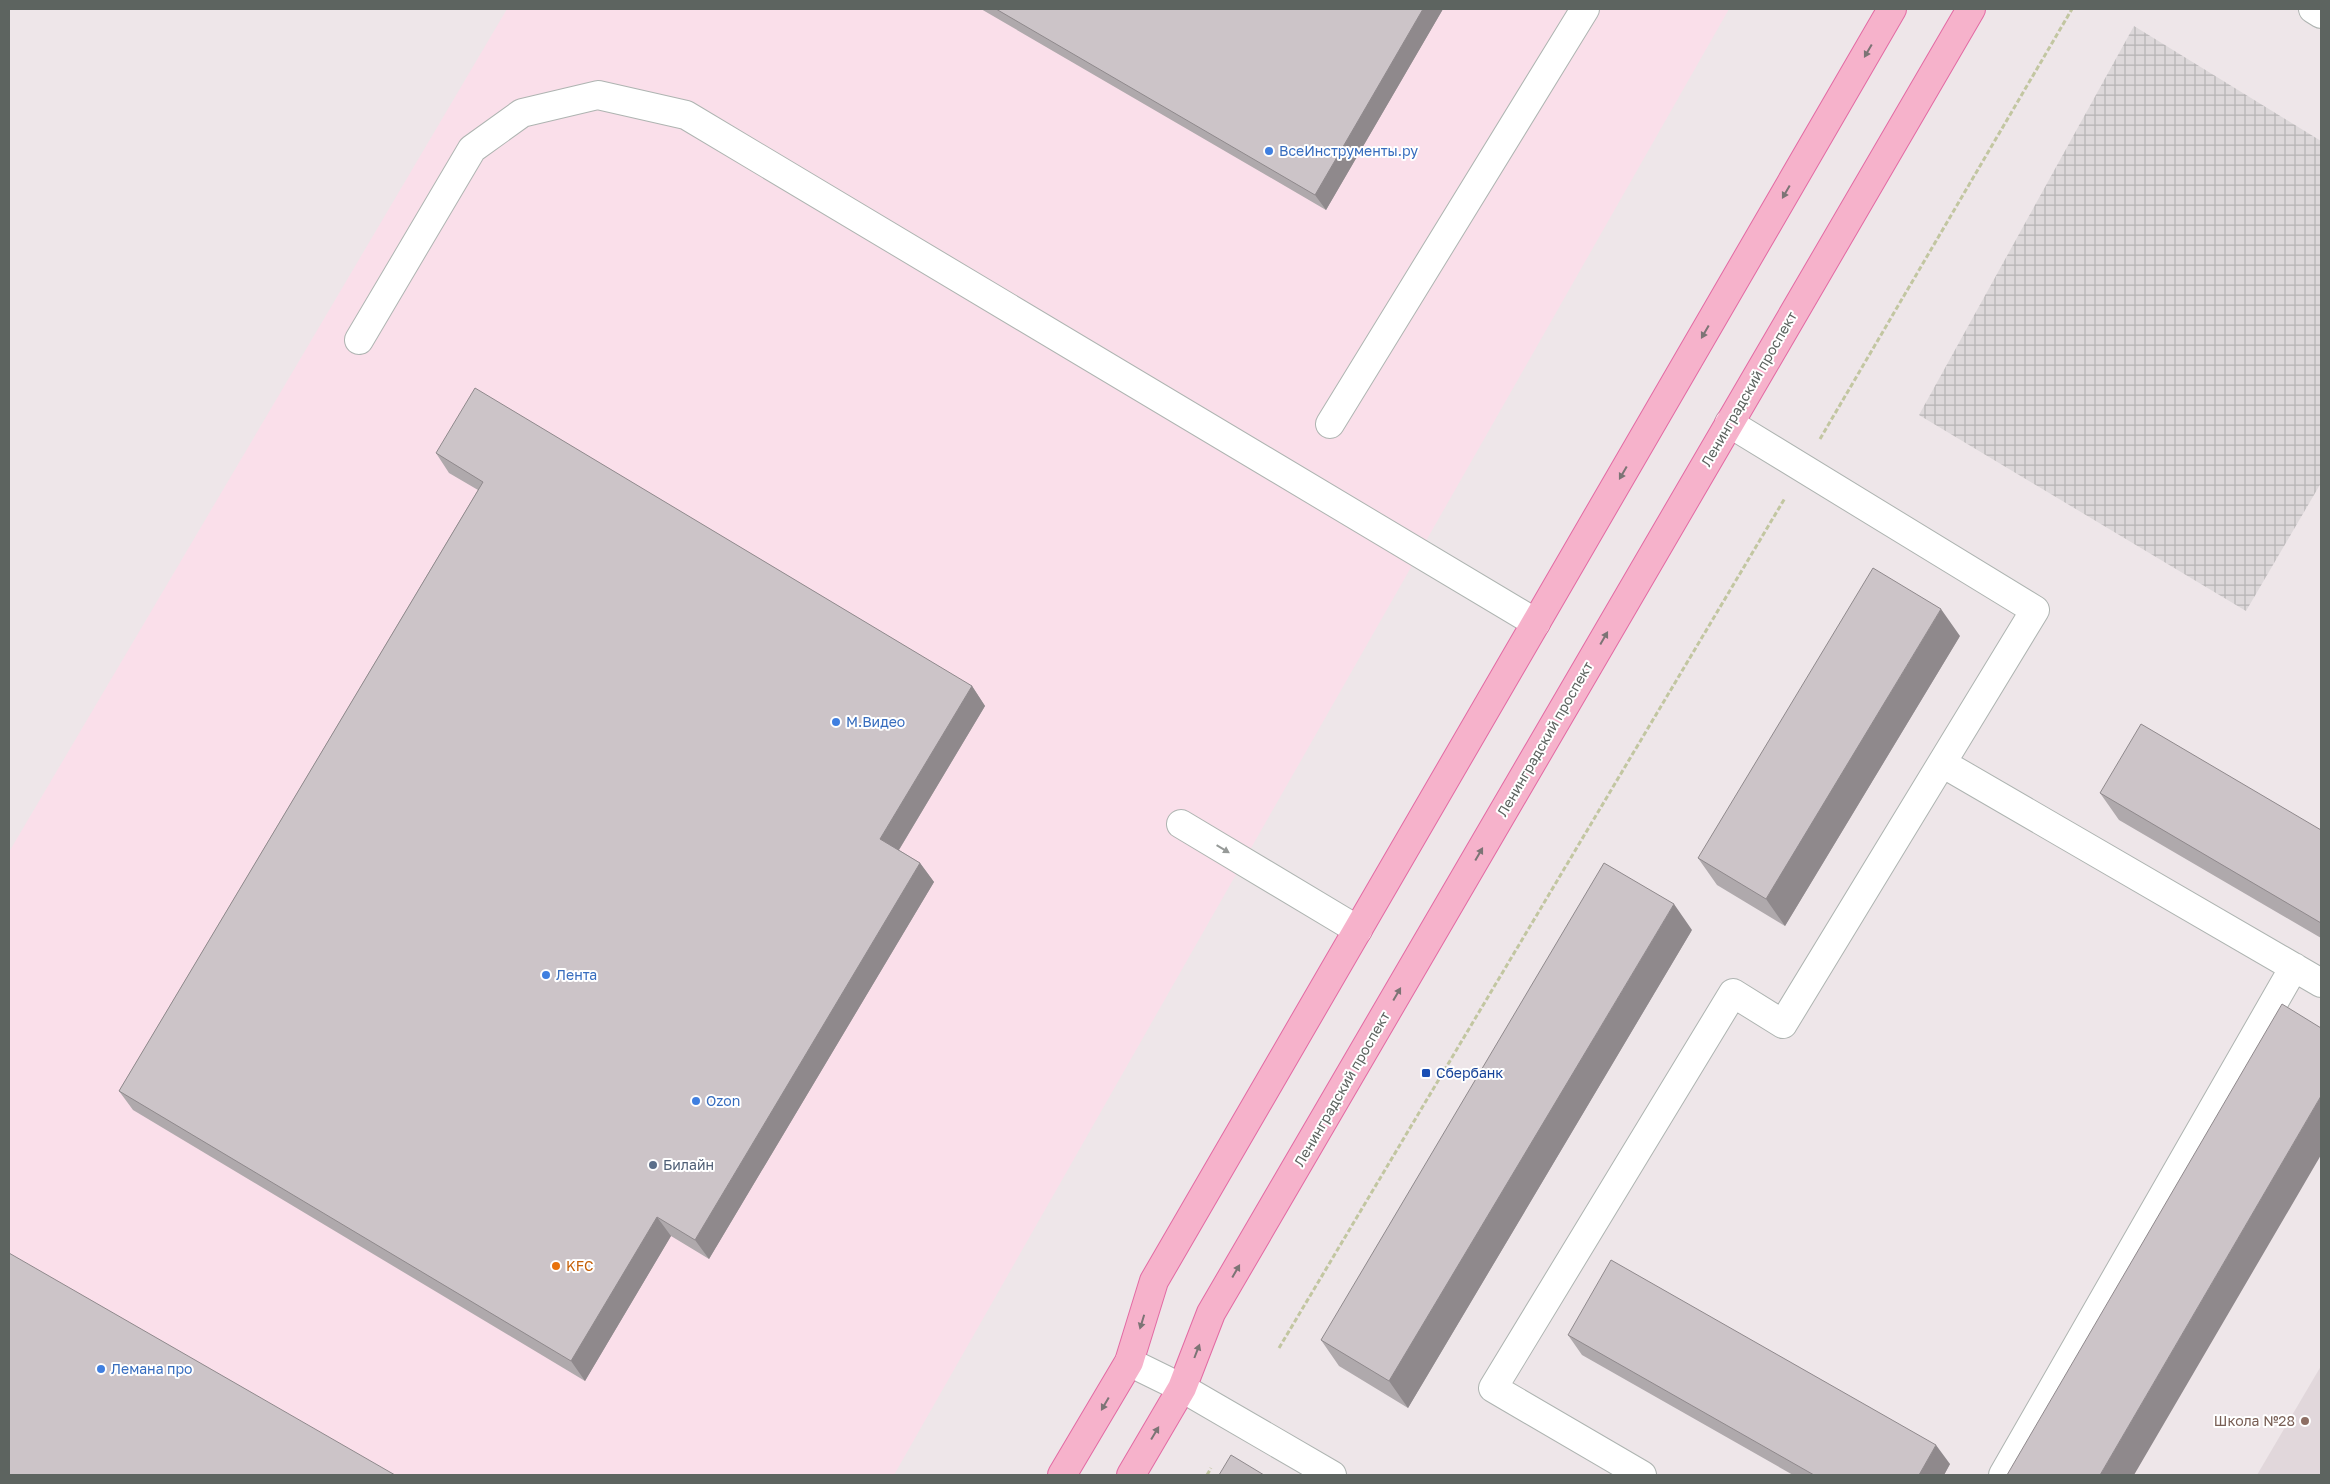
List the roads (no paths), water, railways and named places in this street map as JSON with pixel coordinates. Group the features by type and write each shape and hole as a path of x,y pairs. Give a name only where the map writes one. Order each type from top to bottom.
{"main road":[{"path":"1062,1475 1129,1362 1154,1281 1892,9"},
{"name":"Ленинградский проспект","path":"1131,1475 1182,1388 1211,1313 1971,9"}],"street":[{"path":"1330,424 1585,9"},
{"path":"2313,9 2321,14"},
{"path":"359,340 472,149 522,113 598,95 686,114 1536,623"},
{"path":"1642,1475 1493,1388 1732,993 1783,1024 2035,610 1729,423"},
{"path":"1942,763 2321,983"},
{"path":"1181,824 1358,930"},
{"path":"2003,1475 2294,967"},
{"path":"1129,1362 1182,1388 1332,1475"}],"place":[{"name":"ВсеИнструменты.ру","path":"1269,151"},
{"name":"М.Видео","path":"836,722"},
{"name":"Лента","path":"546,975"},
{"name":"Сбербанк","path":"1426,1073"},
{"name":"Ozon","path":"696,1101"},
{"name":"Билайн","path":"653,1165"},
{"name":"KFC","path":"556,1266"},
{"name":"Лемана про","path":"101,1369"},
{"name":"Школа №28","path":"2305,1421"}]}
